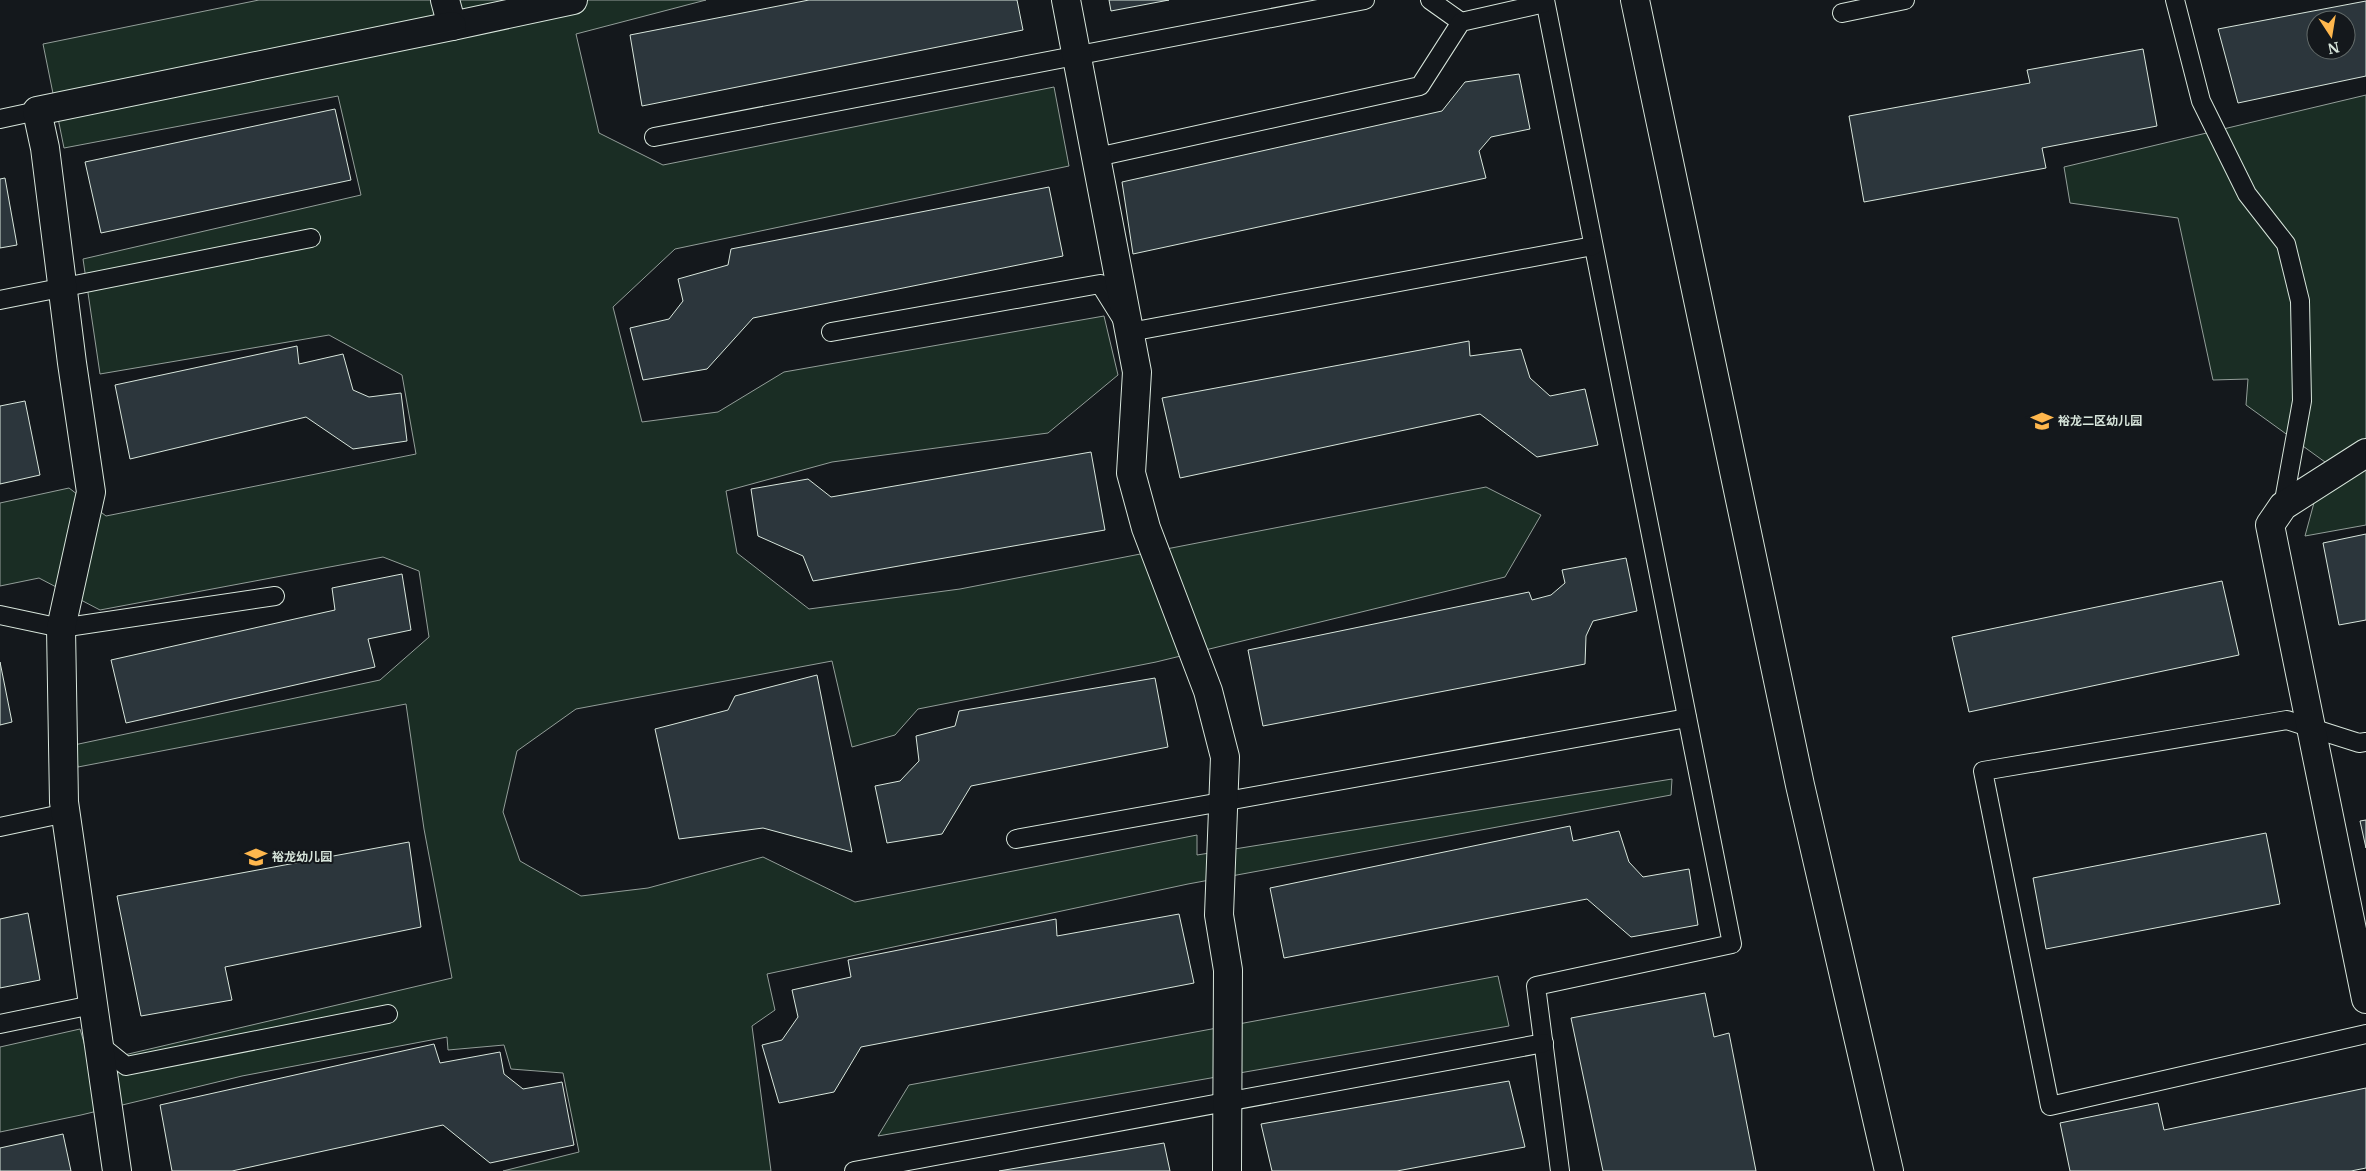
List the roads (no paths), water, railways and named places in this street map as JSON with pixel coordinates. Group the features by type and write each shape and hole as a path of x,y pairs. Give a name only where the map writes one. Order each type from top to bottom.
{"street":[{"path":"445,0 452,26"},
{"path":"118,1171 66,813 61,628 91,492 45,148 38,111 573,0"},
{"path":"1066,0 1137,372 1131,473 1146,528 1208,691 1225,757 1219,915 1228,970 1227,1171"},
{"path":"1635,0 1800,785 1889,1171"},
{"path":"2366,453 2283,506 2270,526 2366,999"}],"lane":[{"path":"654,137 1366,0"},
{"path":"1430,0 1461,22"},
{"path":"1842,13 1905,0"},
{"path":"2175,0 2201,101 2248,194 2286,244 2300,301 2302,401 2283,506"},
{"path":"1096,157 1420,86 1461,22 1545,2 1732,944 1536,986 1560,1171"},
{"path":"0,119 38,111"},
{"path":"0,300 311,238"},
{"path":"831,332 1100,284 1130,332 1593,246"},
{"path":"0,615 61,628 275,596"},
{"path":"1016,839 1687,718"},
{"path":"2366,742 2359,743 2287,720 1984,771 2050,1106 2366,1034"},
{"path":"0,827 66,813"},
{"path":"0,1024 87,1006 100,1045 126,1066 388,1014"},
{"path":"854,1171 1544,1043"}],"place":[{"name":"裕龙二区幼儿园","path":"2042,421"},
{"name":"裕龙幼儿园","path":"256,857"}]}
